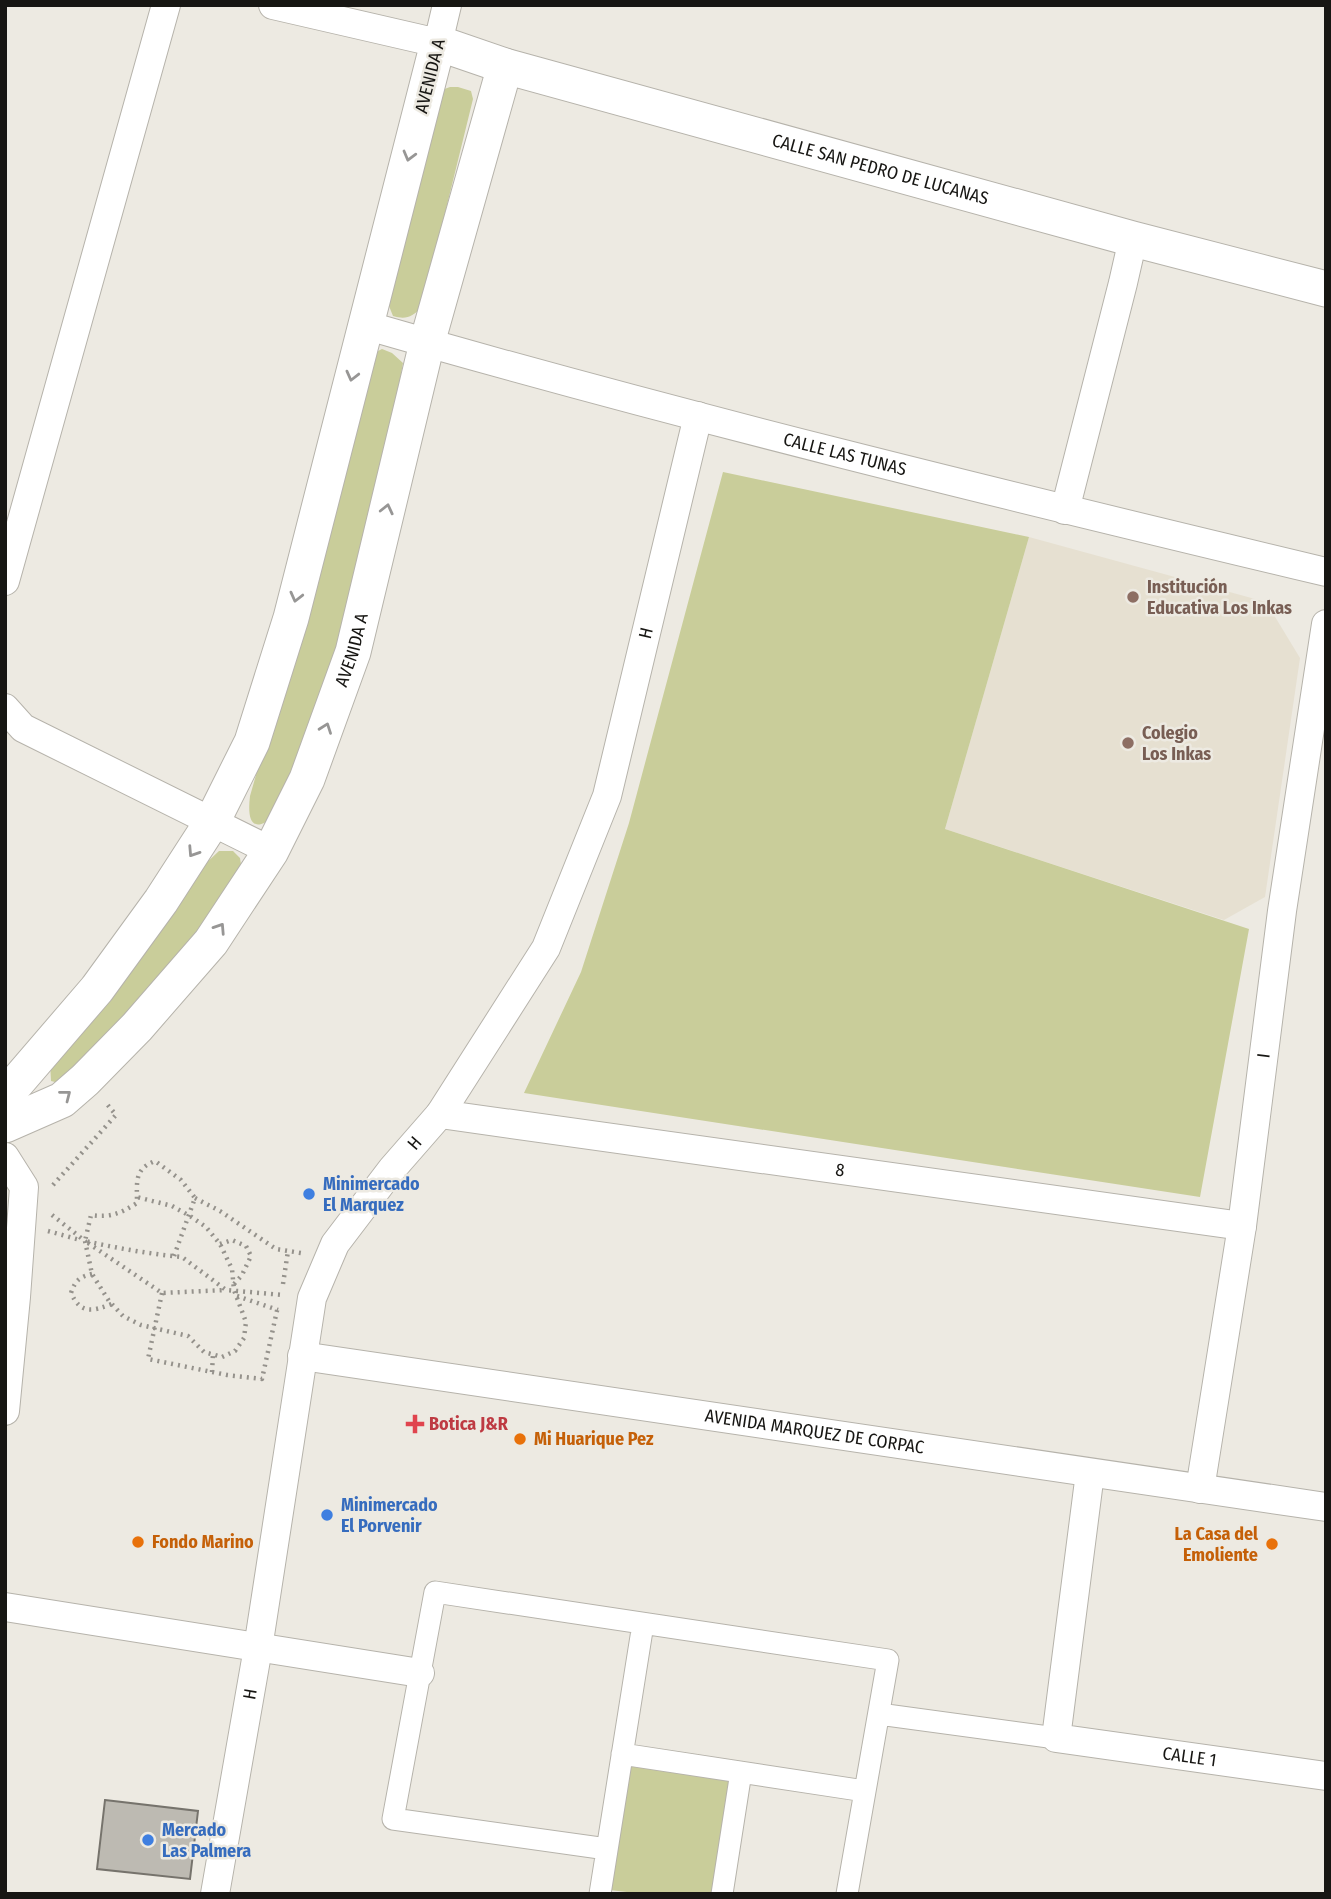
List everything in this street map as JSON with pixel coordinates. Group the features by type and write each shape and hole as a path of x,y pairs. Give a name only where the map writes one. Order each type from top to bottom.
{"street":[{"path":"5,581 166,5"},
{"path":"273,5 438,43"},
{"name":"AVENIDA A","path":"5,1096 97,989 161,901 212,822 252,742 291,618 447,5"},
{"name":"CALLE SAN PEDRO DE LUCANAS","path":"438,43 505,66 1133,239 1326,289"},
{"name":"AVENIDA A","path":"5,1125 62,1100 85,1080 211,942 271,851 307,779 353,652 427,343 505,66"},
{"path":"1065,510 1133,239"},
{"name":"CALLE LAS TUNAS","path":"365,325 698,416 1065,510 1326,572"},
{"name":"H","path":"215,1894 258,1648 310,1310 335,1244 392,1169 440,1114 546,948 607,796 698,416"},
{"name":"I","path":"1200,1489 1242,1226 1282,911 1326,624"},
{"path":"5,708 23,728 271,851"},
{"name":"8","path":"440,1114 1242,1226"},
{"path":"5,1157 24,1187 5,1411"},
{"name":"AVENIDA MARQUEZ DE CORPAC","path":"302,1356 1326,1507"},
{"path":"879,1714 1055,1738 1090,1473"},
{"path":"607,1849 393,1819 435,1592 888,1660 847,1894"},
{"path":"5,1607 420,1673"},
{"path":"600,1894 643,1624"},
{"name":"CALLE 1","path":"1055,1738 1326,1776"},
{"path":"622,1754 865,1791"},
{"path":"722,1894 741,1772"}],"path":[{"path":"52,1192 53,1183 116,1115 85,1080"},
{"path":"137,1197 172,1206 206,1227 219,1244 232,1269 234,1290 246,1322 244,1338 234,1351 222,1357 204,1352 188,1336 141,1325 123,1316 92,1274 85,1241 91,1215 119,1215 137,1203 137,1197 139,1173 144,1165 155,1161 181,1180 195,1198 220,1211 276,1249 330,1258"},
{"path":"174,1256 195,1198"},
{"path":"226,1290 182,1256 139,1252 85,1241 47,1231 49,1212 85,1241 162,1293 234,1290 281,1294 310,1310"},
{"path":"219,1244 232,1240 246,1246 251,1256 234,1290"},
{"path":"162,1293 148,1359 262,1379 288,1251"},
{"path":"92,1274 75,1282 71,1293 76,1303 85,1310 97,1310 112,1304"},
{"path":"234,1290 276,1310 310,1310"},
{"path":"212,1372 213,1354"}],"shaded area":[{"name":"Colegio Los Inkas","path":"1029,537 1266,602 1300,658 1265,897 1224,920 945,829"}],"green space":[{"path":"450,87 471,91 473,99 422,307 409,317 393,316 389,306 439,91"},
{"path":"382,349 392,353 403,363 326,696 276,815 268,821 256,824 249,812 250,796 370,355"},
{"path":"723,472 1029,537 945,829 1249,929 1200,1197 524,1093 581,972 629,823"},
{"path":"219,851 233,851 240,858 242,871 167,973 67,1085 51,1081 50,1062 203,866"},
{"path":"622,1754 741,1772 722,1894 644,1894 601,1889"}],"building":[{"name":"Mercado Las Palmera","path":"105,1800 198,1811 190,1879 97,1869"}],"place":[{"name":"Institución Educativa Los Inkas","path":"1133,597"},
{"name":"Colegio Los Inkas","path":"1128,743"},
{"name":"Minimercado El Marquez","path":"309,1194"},
{"name":"Botica J&R","path":"415,1424"},
{"name":"Mi Huarique Pez","path":"520,1439"},
{"name":"Minimercado El Porvenir","path":"327,1515"},
{"name":"Fondo Marino","path":"138,1542"},
{"name":"La Casa del Emoliente","path":"1272,1544"},
{"name":"Mercado Las Palmera","path":"148,1840"}]}
